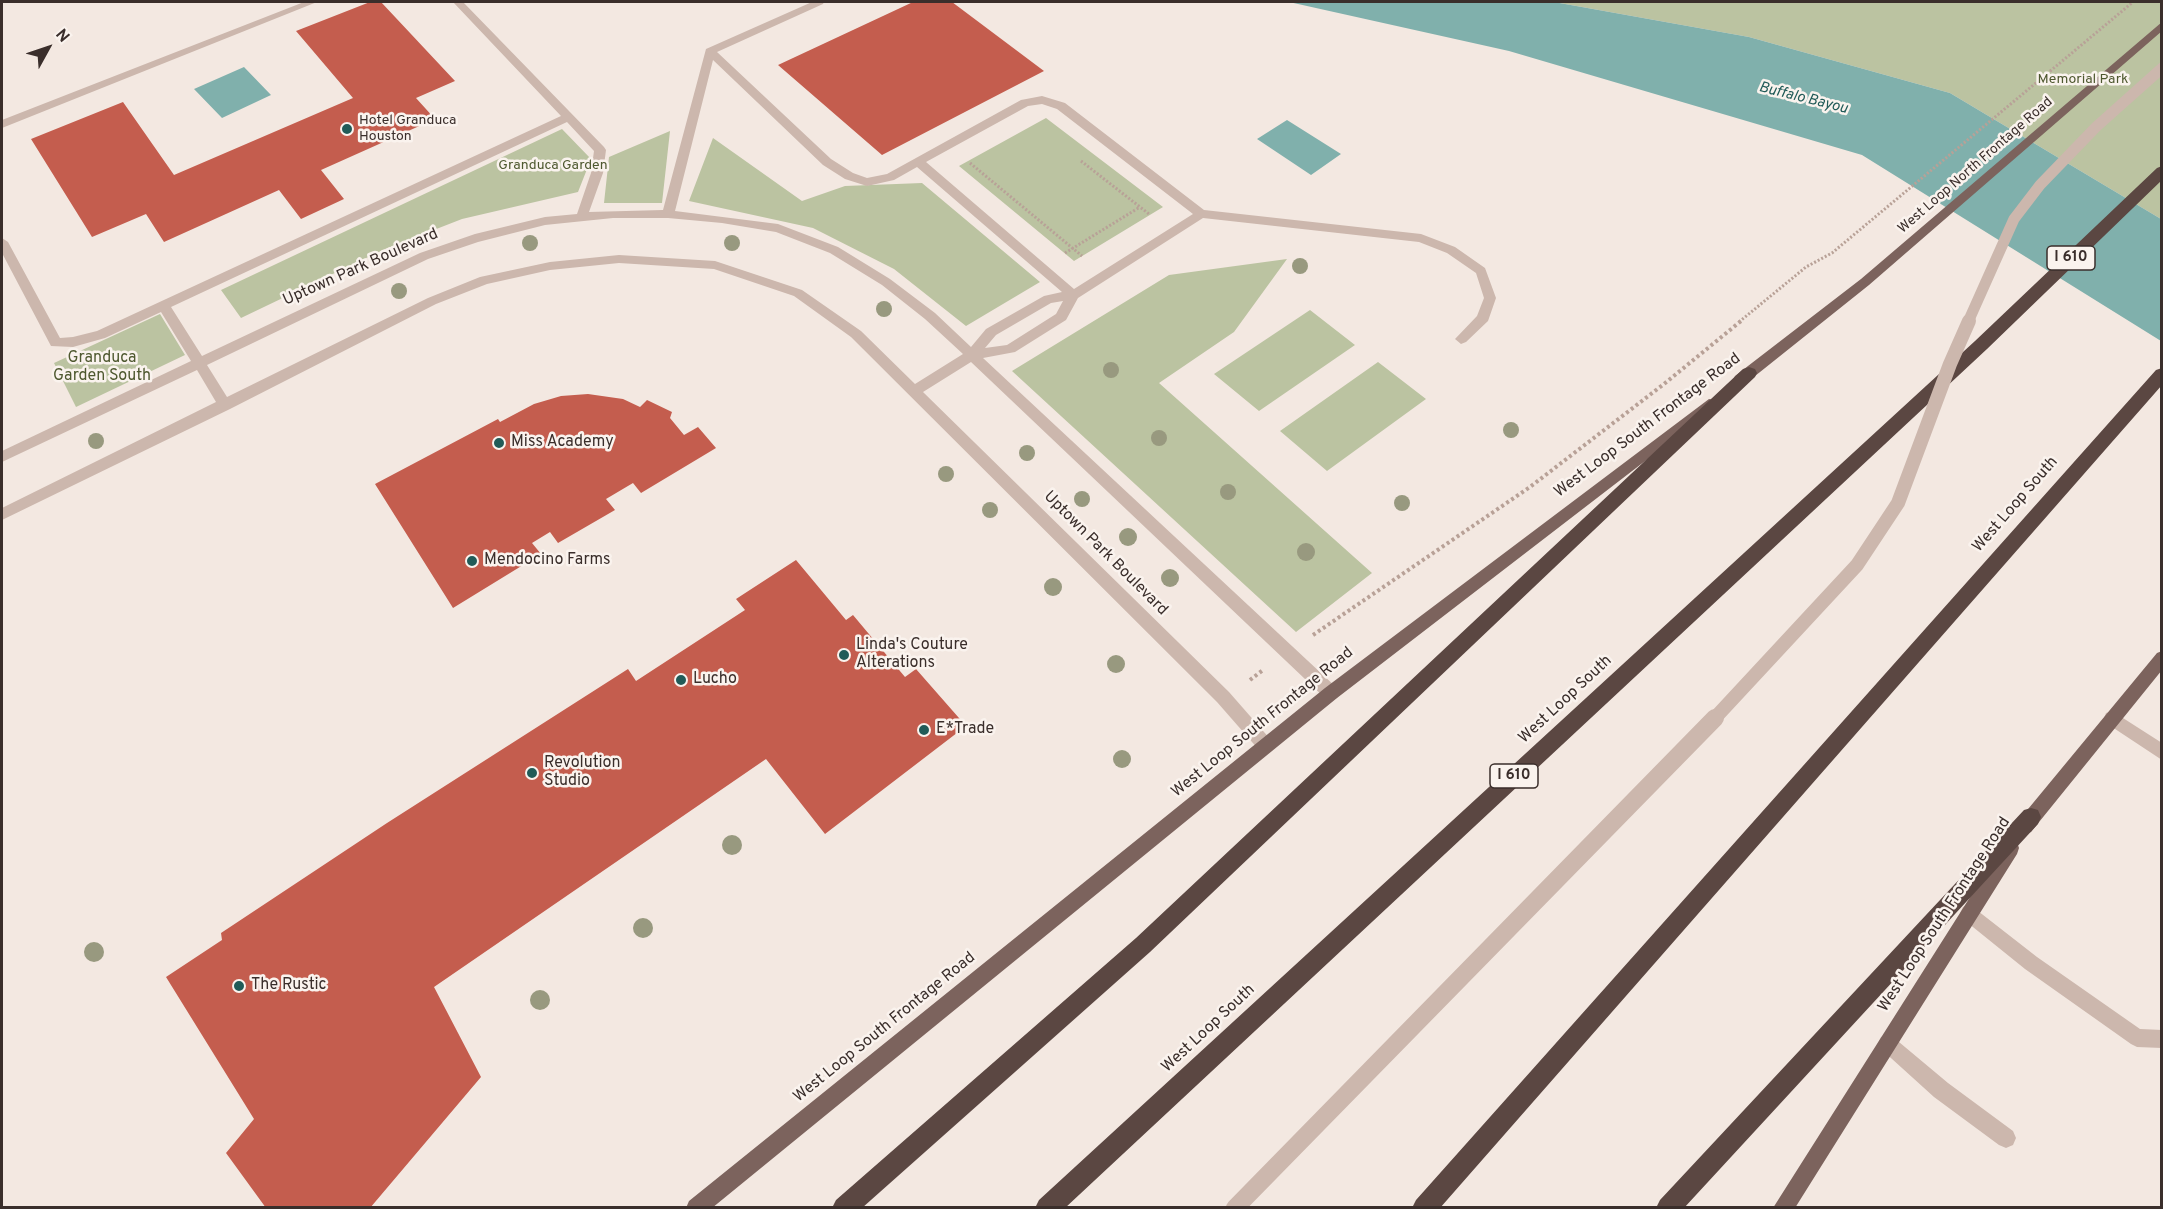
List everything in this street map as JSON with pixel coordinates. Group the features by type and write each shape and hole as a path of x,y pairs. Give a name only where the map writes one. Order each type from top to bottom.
{"highway":[{"name":"West Loop South","path":"1047,1208 1981,345 2162,171"},
{"path":"844,1208 1143,945 1749,373"},
{"name":"West Loop South","path":"1424,1208 2115,424 2162,374"},
{"path":"1668,1208 2031,817"}],"main road":[{"name":"West Loop North Frontage Road","path":"1865,282 2162,25"},
{"name":"West Loop South Frontage Road","path":"696,1208 1331,693 1865,282"},
{"name":"West Loop South Frontage Road","path":"1783,1208 2031,817 2162,658"}],"street":[{"path":"2,124 312,2"},
{"path":"458,2 592,141 600,154 582,216"},
{"path":"710,51 819,2"},
{"path":"710,51 826,162 849,176 867,182 890,177 1025,103 1042,100 1061,106 1202,214 1421,238 1451,250 1481,271 1490,298 1483,318 1461,339"},
{"path":"668,214 710,51"},
{"path":"1235,1208 1756,676 1857,565 1898,503 1950,364 2014,219 2040,184 2096,127 2162,68"},
{"path":"2,242 56,343 73,342 100,334 568,117"},
{"path":"918,162 1073,295"},
{"name":"Uptown Park Boulevard","path":"2,457 424,255 475,238 545,221 582,216 668,214 722,219 778,228 834,250 895,289 930,316 1331,693"},
{"path":"972,356 990,332 1048,299 1073,295 1202,214"},
{"name":"Uptown Park Boulevard","path":"2,514 432,301 484,280 550,266 619,259 715,265 798,294 856,334 1223,697 1265,746"},
{"path":"915,391 972,356 1010,349 1061,317 1073,295"},
{"path":"163,305 197,364 225,405"},
{"path":"2112,718 2162,753"},
{"path":"1969,913 2031,963 2137,1038 2162,1039"},
{"path":"1887,1043 1941,1090 2006,1138"}],"path":[{"path":"1308,638 1530,487 1664,384 1806,267 1832,253 2133,2"},
{"path":"948,145 1105,275"},
{"path":"1077,158 1172,232"},
{"path":"1041,267 1169,190"},
{"path":"1243,686 1269,665"}],"green space":[{"name":"Memorial Park","path":"1554,2 2161,2 2161,219 1950,93 1749,37"},
{"path":"1046,118 1163,207 1074,261 959,166"},
{"name":"Granduca Garden","path":"562,129 591,159 578,192 462,219 385,249 241,318 221,290"},
{"path":"670,131 662,203 604,203 609,157"},
{"path":"713,138 802,201 845,186 922,183 1040,282 966,326 894,269 813,228 689,201"},
{"path":"1287,259 1234,332 1159,383 1372,573 1296,632 1012,371 1169,275"},
{"path":"1310,310 1355,345 1259,411 1214,374"},
{"name":"Granduca Garden South","path":"160,314 185,355 76,407 54,363"},
{"path":"1378,362 1426,399 1327,471 1280,431"}],"water":[{"name":"Buffalo Bayou","path":"1289,2 1554,2 1749,37 1950,93 2161,219 2161,341 1862,155 1509,51"},
{"path":"244,67 271,95 222,118 194,89"},
{"path":"1287,120 1341,154 1311,175 1257,139"}],"building":[{"name":"Hotel Granduca Houston","path":"370,2 381,2 455,81 416,98 435,119 321,170 344,199 301,219 279,190 164,242 146,214 92,237 31,139 123,102 174,175 353,98 296,31"},
{"path":"913,2 952,2 1044,71 882,155 778,65"},
{"path":"588,394 623,399 640,407 647,400 672,412 670,418 684,435 698,427 716,448 641,493 633,483 606,499 615,510 558,543 550,532 532,543 541,554 453,608 375,484 498,419 500,422 534,404 561,396"},
{"path":"796,560 846,620 853,615 905,677 916,669 966,726 825,834 766,759 434,987 481,1077 370,1208 266,1208 226,1153 254,1119 166,977 222,940 221,933 387,823 628,669 636,681 745,610 736,599"}],"place":[{"name":"Hotel Granduca Houston","path":"347,129"},
{"name":"Miss Academy","path":"499,443"},
{"name":"Mendocino Farms","path":"472,561"},
{"name":"Linda's Couture Alterations","path":"844,655"},
{"name":"Lucho","path":"681,680"},
{"name":"E*Trade","path":"924,730"},
{"name":"Revolution Studio","path":"532,773"},
{"name":"The Rustic","path":"239,986"}]}
